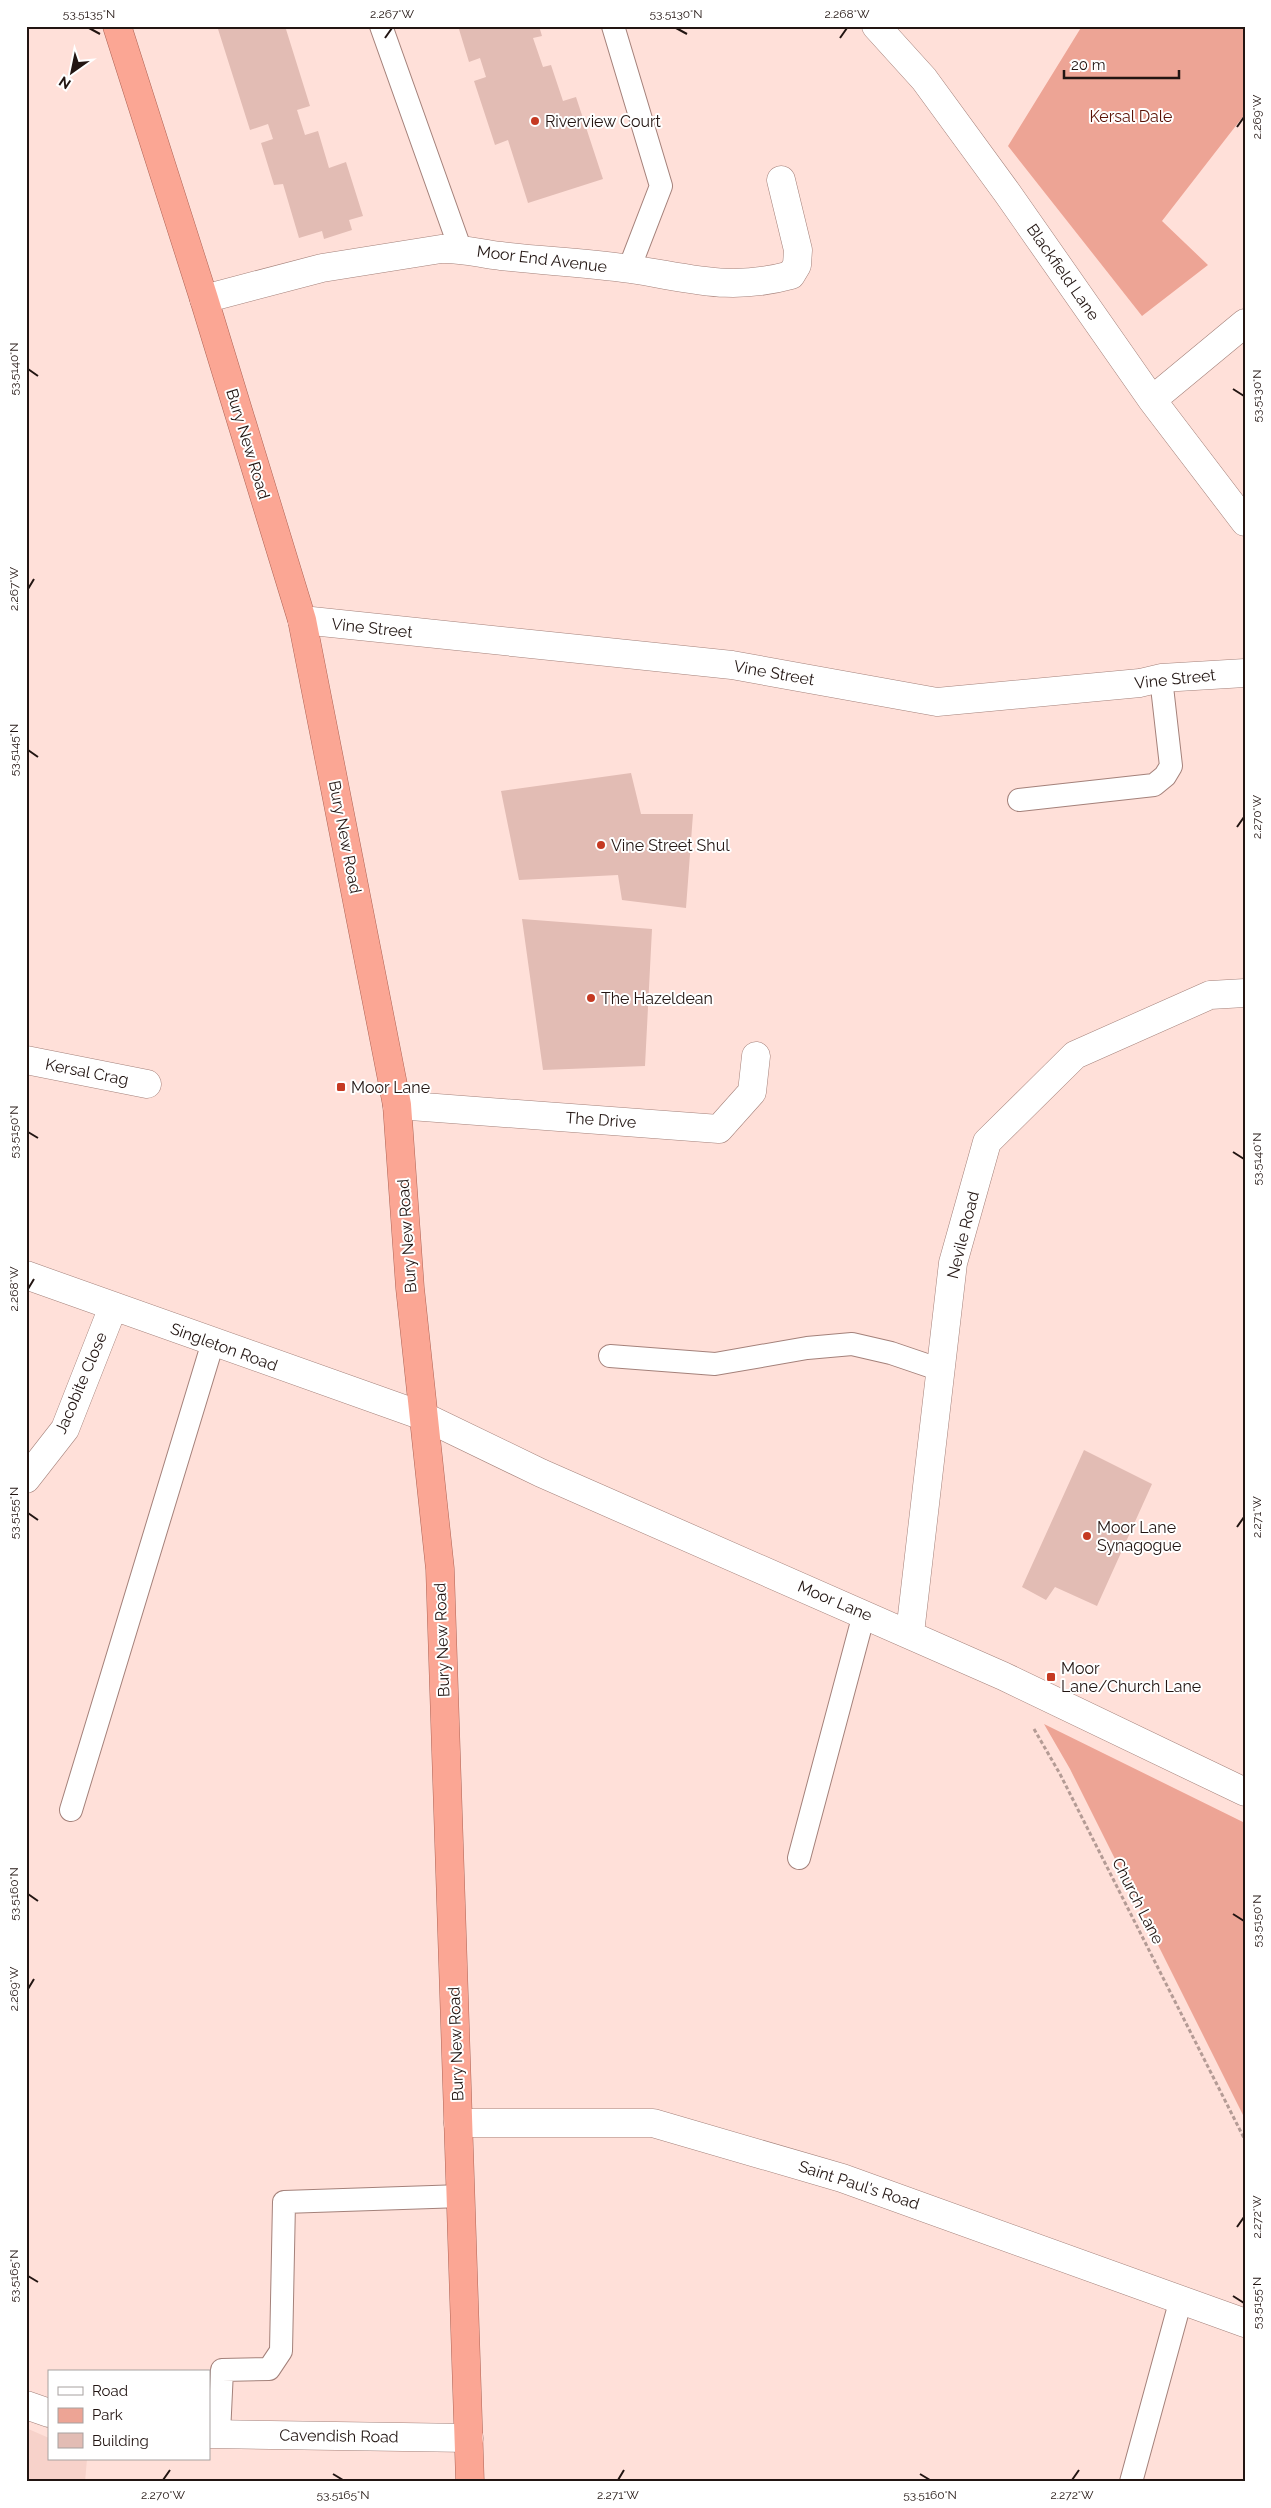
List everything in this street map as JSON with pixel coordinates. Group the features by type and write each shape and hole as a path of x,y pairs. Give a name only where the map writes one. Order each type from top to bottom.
{"highway":[{"name":"Bury New Road","path":"117,26 204,299 302,620 397,1106 410,1288 440,1569 470,2482"}],"street":[{"name":"Blackfield Lane","path":"876,26 924,79 1008,194 1152,400 1245,522"},
{"path":"629,269 711,284 763,283 791,275 797,265 798,250 781,180"},
{"name":"Moor End Avenue","path":"204,299 322,268 441,249 460,248 498,256 629,269"},
{"path":"1152,400 1245,323"},
{"name":"Vine Street","path":"302,620 732,665 937,702 1140,683 1161,678 1245,673"},
{"name":"Nevile Road","path":"910,1633 953,1263 987,1142 1075,1055 1210,995 1245,993"},
{"name":"The Drive","path":"397,1106 718,1129 752,1092 756,1056"},
{"name":"Kersal Crag","path":"26,1060 147,1084"},
{"name":"Singleton Road","path":"26,1274 113,1307 423,1416"},
{"name":"Jacobite Close","path":"26,1479 65,1429 113,1307"},
{"name":"Moor Lane","path":"423,1416 541,1473 910,1633 1245,1792"},
{"name":"Saint Paul's Road","path":"458,2123 653,2123 842,2178 1245,2323"},
{"path":"26,2405 48,2413"},
{"name":"Cavendish Road","path":"214,2434 468,2438"}],"lane":[{"path":"381,26 460,248"},
{"name":"Moor End Avenue","path":"613,26 661,186 629,269"},
{"path":"1019,800 1154,785 1165,776 1171,766 1161,678"},
{"path":"71,1810 212,1342"},
{"path":"610,1356 715,1364 807,1348 852,1344 891,1353 941,1370"},
{"path":"799,1858 864,1614"},
{"path":"214,2434 222,2370 269,2369 280,2351 284,2202 462,2196"},
{"path":"1130,2482 1181,2299"}],"path":[{"name":"Church Lane","path":"1032,1725 1060,1774 1245,2140"}],"shaded area":[{"path":"26,2428 48,2438 48,2460 87,2460 85,2482 26,2482"}],"green space":[{"name":"Kersal Dale","path":"1082,26 1245,26 1245,114 1162,221 1208,265 1142,316 1008,146"},
{"path":"1044,1724 1245,1823 1245,2119 1070,1769"}],"building":[{"path":"226,26 285,26 310,106 297,110 305,135 318,131 329,168 346,162 363,216 349,220 352,230 324,239 322,231 299,238 283,184 274,185 261,143 273,139 268,124 250,130 218,29"},
{"name":"Riverview Court","path":"458,26 539,26 542,36 533,38 543,67 551,65 563,101 576,97 603,179 528,203 508,140 495,145 474,81 486,77 480,58 469,62"},
{"name":"Vine Street Shul","path":"631,773 641,814 693,814 686,908 622,900 618,875 519,880 501,791"},
{"name":"The Hazeldean","path":"522,919 652,929 645,1066 543,1070"},
{"name":"Moor Lane Synagogue","path":"1084,1450 1152,1484 1097,1606 1055,1587 1046,1600 1022,1587"}],"place":[{"name":"Riverview Court","path":"535,121"},
{"name":"Vine Street Shul","path":"601,845"},
{"name":"The Hazeldean","path":"591,998"},
{"name":"Moor Lane","path":"341,1087"},
{"name":"Moor Lane Synagogue","path":"1087,1536"},
{"name":"Moor Lane/Church Lane","path":"1051,1677"}]}
